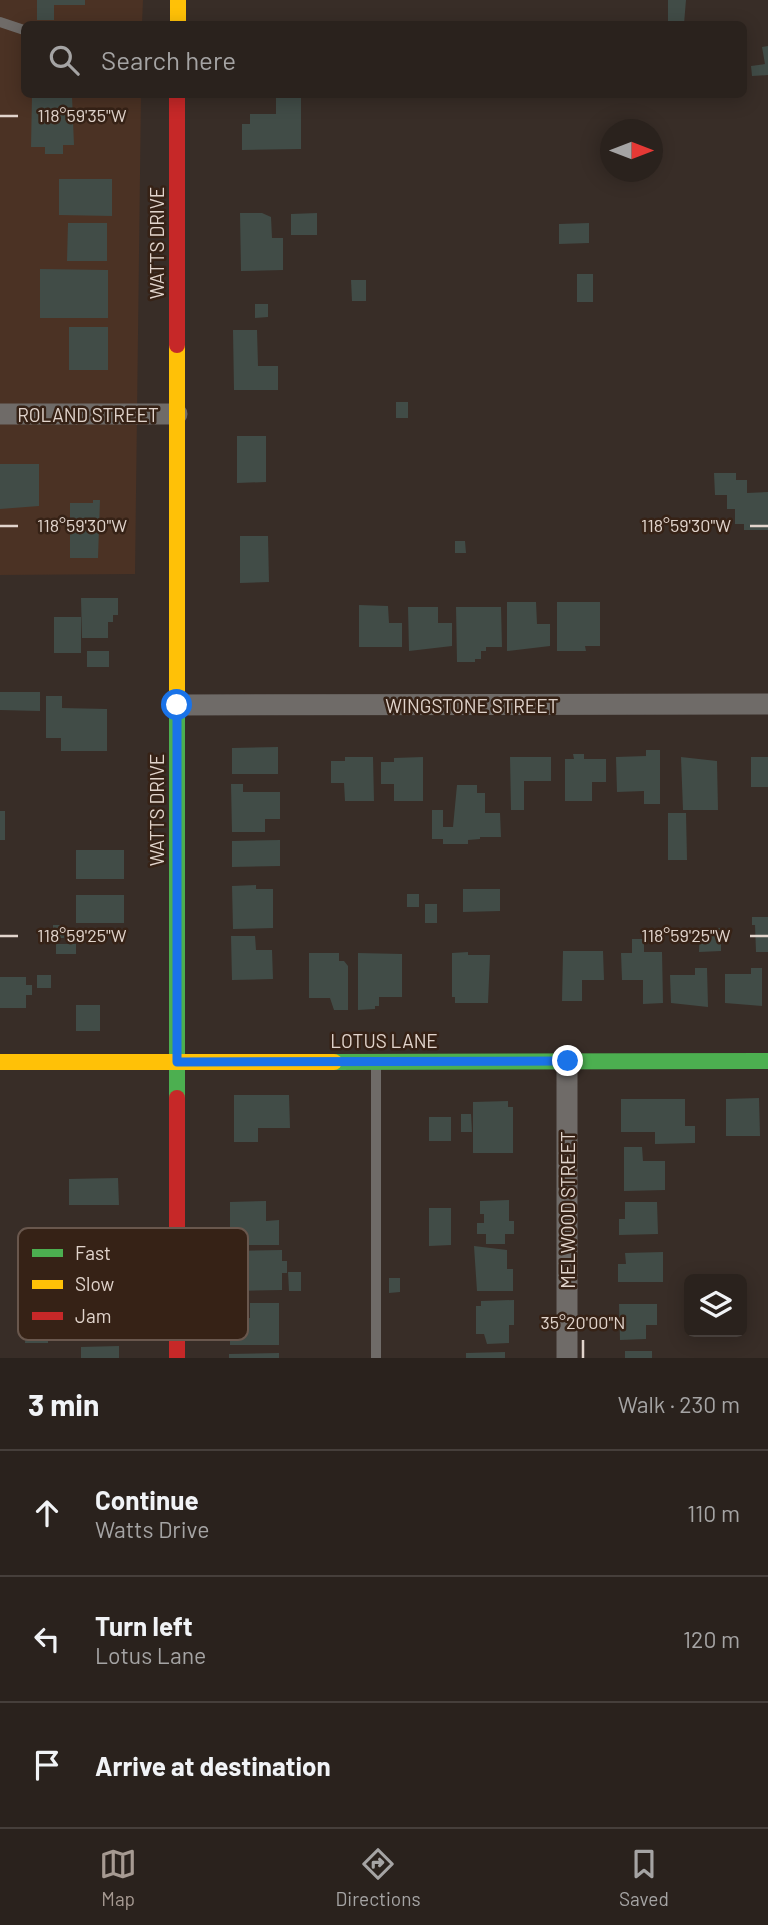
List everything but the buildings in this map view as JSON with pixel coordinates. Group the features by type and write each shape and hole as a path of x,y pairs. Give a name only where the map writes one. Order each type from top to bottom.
{"street":[{"path":"178,0 178,21"},
{"name":"WATTS DRIVE","path":"177,98 177,1228"},
{"name":"ROLAND STREET","path":"0,414 177,414"},
{"name":"WINGSTONE STREET","path":"177,705 768,704"},
{"name":"MELWOOD STREET","path":"568,1061 568,1358"},
{"name":"LOTUS LANE","path":"0,1062 768,1061"},
{"name":"WATTS DRIVE","path":"177,1340 177,1358"}],"lane":[{"path":"0,22 21,29"},
{"path":"376,1061 376,1358"}],"shaded area":[{"path":"0,0 143,0 142,21 21,21 21,98 141,98 135,574 0,575"}],"traffic: fast":[{"path":"177,693 177,1098"},
{"path":"334,1062 768,1061"}],"traffic: slow":[{"path":"178,0 178,21"},
{"path":"177,345 177,693"},
{"path":"0,1062 334,1062"}],"traffic: jam":[{"path":"177,98 177,345"},
{"path":"177,1098 177,1228"},
{"path":"177,1340 177,1358"}],"route":[{"path":"177,705 177,1062 568,1061"}]}
